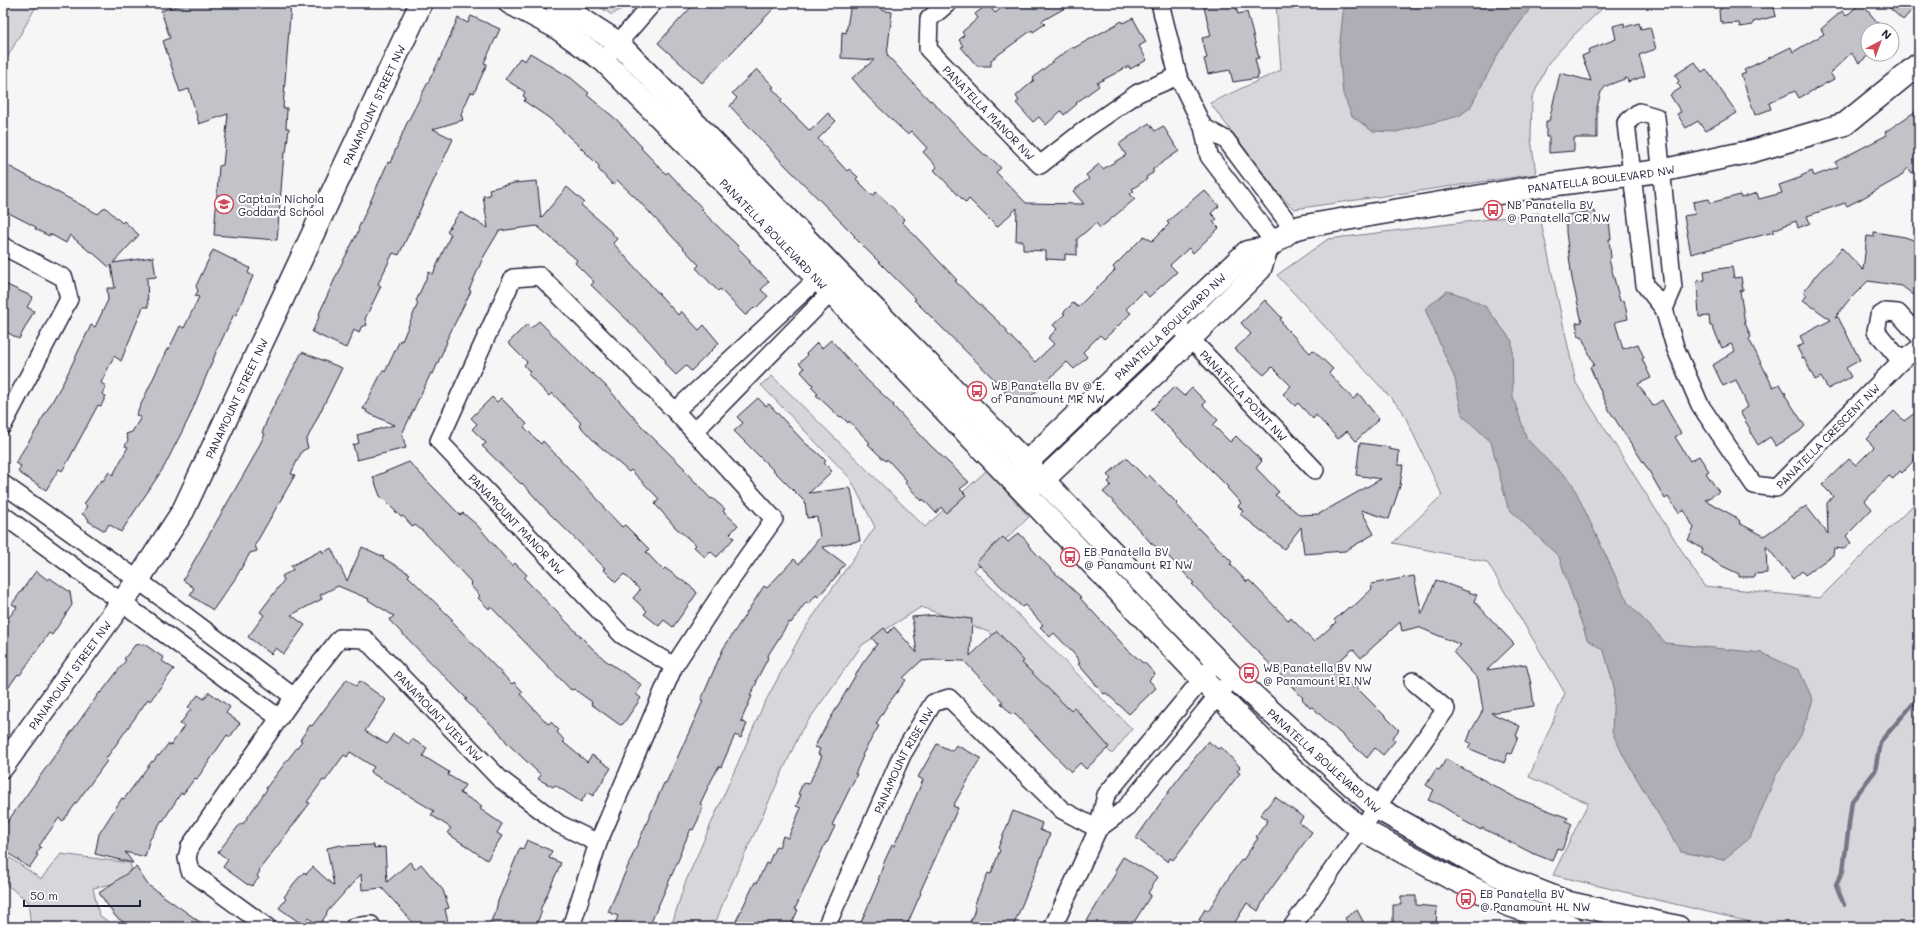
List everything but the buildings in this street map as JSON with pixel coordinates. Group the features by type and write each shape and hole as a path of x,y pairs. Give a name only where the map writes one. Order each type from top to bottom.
{"street":[{"name":"PANAMOUNT STREET NW","path":"3,766 138,580 183,511 422,3"},
{"name":"PANATELLA BOULEVARD NW","path":"510,3 556,27 604,61 726,184 831,279 1026,463 1232,677 1377,808 1495,874 1569,903 1678,927"},
{"name":"PANATELLA BOULEVARD NW","path":"556,3 617,42 1020,488 1201,678 1279,757 1361,829 1449,877 1509,905 1572,927"},
{"path":"604,61 617,42 653,3"},
{"name":"PANATELLA MANOR NW","path":"948,3 929,19 928,50 1040,165 1086,129 1138,94 1178,76"},
{"path":"1160,3 1178,76 1203,127 1209,156 1270,245"},
{"name":"PANATELLA BOULEVARD NW","path":"1026,463 1247,252 1270,245 1294,230 1305,226 1540,186 1660,171 1752,152 1845,124 1919,64"},
{"name":"PANATELLA CRESCENT NW","path":"1660,171 1656,117 1639,112 1626,123 1645,285 1664,308 1675,347 1700,405 1754,485 1776,488 1901,361 1919,348"},
{"path":"1203,127 1226,140 1294,230"},
{"path":"1660,171 1673,288 1664,308"},
{"name":"PANATELLA BOULEVARD NW","path":"1020,488 1042,480 1163,366 1260,269 1270,245"},
{"path":"3,246 64,278 69,299 3,425"},
{"name":"PANAMOUNT MANOR NW","path":"540,276 675,411 774,519 723,591 674,666 622,635 439,441 513,278 540,276"},
{"path":"675,411 831,279"},
{"path":"694,432 831,279"},
{"path":"1901,361 1876,331 1879,316 1885,312 1898,313 1919,336"},
{"name":"PANATELLA POINT NW","path":"1173,321 1315,470"},
{"path":"1020,488 1026,463"},
{"path":"3,484 138,580 294,697"},
{"path":"3,515 279,718"},
{"name":"PANAMOUNT VIEW NW","path":"268,927 190,871 187,858 190,846 279,718 340,638 365,640 499,778 559,824 598,843"},
{"path":"1053,927 1098,829 1106,795 1201,678 1217,661"},
{"path":"571,927 598,843 674,666"},
{"path":"1098,829 1125,809 1232,677"},
{"path":"1292,927 1446,709 1413,681"},
{"name":"PANAMOUNT RISE NW","path":"826,927 902,755 933,703 949,698 1062,810 1098,829"},
{"path":"354,927 371,925 372,927"}],"shaded area":[{"path":"3,3 38,3 3,65"},
{"path":"594,3 630,3 612,15"},
{"path":"1276,3 1608,3 1575,34 1549,62 1532,98 1531,139 1536,174 1294,209 1280,195 1210,103 1281,70"},
{"path":"1344,3 1534,3 1498,54 1470,108 1459,116 1396,132 1372,131 1352,116 1343,94 1339,51"},
{"path":"1539,213 1576,383 1704,586 1820,598 1919,499 1919,927 1771,927 1553,875 1588,803 1529,777 1565,693 1487,562 1393,543 1442,495 1402,410 1277,275 1328,239"},
{"path":"1447,291 1467,297 1486,307 1512,341 1513,397 1527,439 1550,463 1571,481 1628,603 1666,643 1762,653 1799,670 1813,700 1801,735 1776,775 1750,838 1723,860 1681,852 1625,759 1612,732 1614,687 1604,651 1587,639 1559,557 1508,508 1491,442 1462,415 1455,379 1425,309"},
{"path":"772,376 925,527 987,470 1029,517 974,570 1132,729 1112,754 989,632 921,607 862,645 801,731 724,900 714,927 671,927 685,883 763,706 803,631 875,527 850,478 761,385"},
{"path":"3,853 41,879 61,854 130,863 134,879 93,888 99,915 116,927 31,927 28,901 3,882"}],"waterway":[{"path":"1844,905 1836,885 1843,871 1852,801 1875,771 1880,742 1919,697"}],"place":[{"name":"Captain Nichola Goddard School","path":"224,204"},
{"name":"NB Panatella BV @ Panatella CR NW","path":"1493,210"},
{"name":"WB Panatella BV @ E. of Panamount MR NW","path":"977,391"},
{"name":"EB Panatella BV @ Panamount RI NW","path":"1070,557"},
{"name":"WB Panatella BV NW @ Panamount RI NW","path":"1249,673"},
{"name":"EB Panatella BV @ Panamount HL NW","path":"1466,899"}]}
